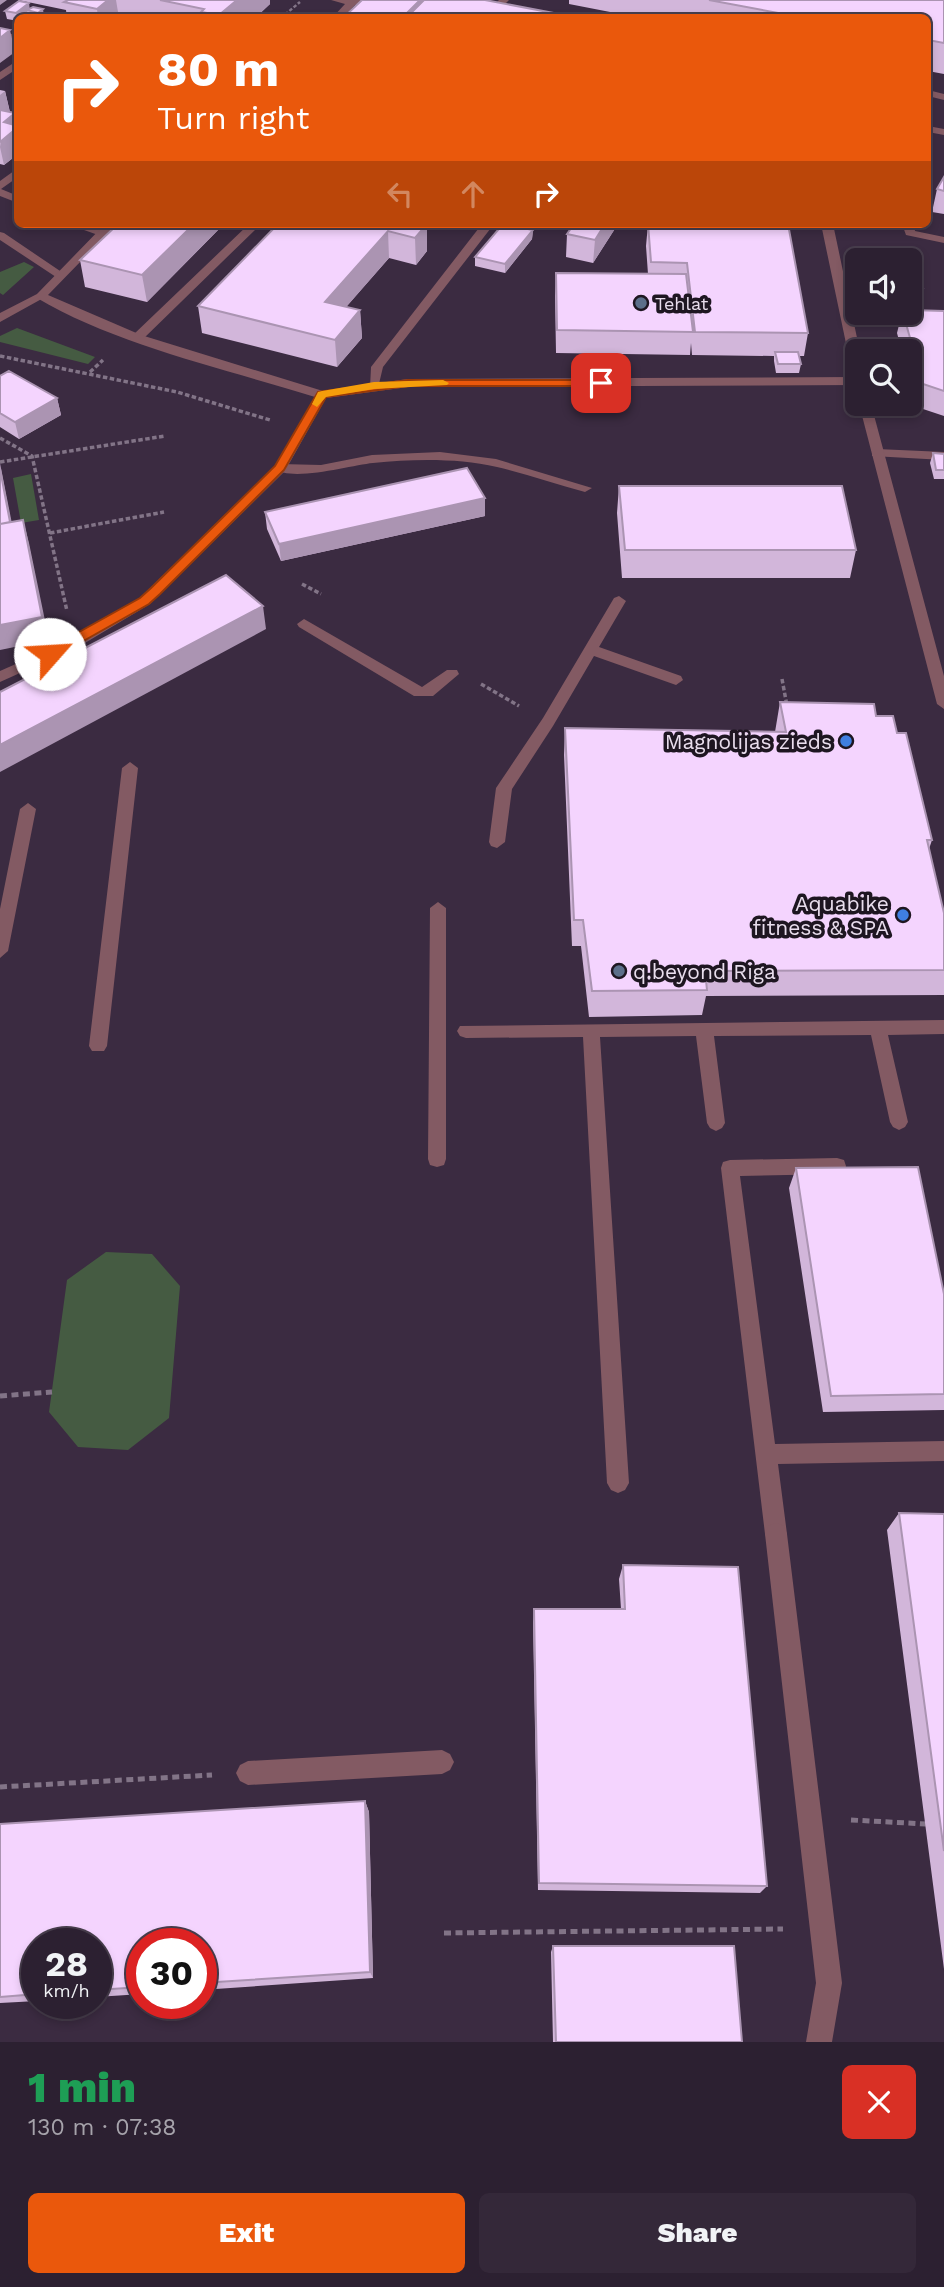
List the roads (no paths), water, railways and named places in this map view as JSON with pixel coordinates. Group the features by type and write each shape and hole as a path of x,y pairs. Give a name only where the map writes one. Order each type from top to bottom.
{"street":[{"path":"336,0 352,3 366,0"},
{"path":"491,12 504,0"},
{"path":"341,14 352,3"},
{"path":"479,11 500,14"},
{"path":"0,186 14,174"},
{"path":"2,315 41,296 106,228"},
{"path":"137,338 251,228"},
{"path":"374,386 377,367 485,228"},
{"path":"828,228 851,339"},
{"path":"909,228 910,233 944,240"},
{"path":"0,235 64,271 88,274"},
{"path":"41,296 58,306 137,338 322,395 374,386 845,381"},
{"path":"0,677 75,643 145,601 280,468 322,395"},
{"path":"868,416 944,704"},
{"path":"877,453 944,456"},
{"path":"280,468 321,469 372,458 440,456 496,463 585,488"},
{"path":"497,842 504,788 619,601"},
{"path":"304,624 419,692 428,692 452,674"},
{"path":"590,649 676,680"},
{"path":"98,1046 130,768"},
{"path":"0,951 28,809"},
{"path":"437,1159 439,908"},
{"path":"466,1031 944,1027"},
{"path":"878,1028 899,1122"},
{"path":"704,1030 716,1123"},
{"path":"591,1031 618,1483"},
{"path":"819,2042 829,1983 730,1168 837,1166"},
{"path":"766,1454 944,1451"},
{"path":"248,1773 442,1762"}],"place":[{"name":"Tehlat","path":"641,303"},
{"name":"Magnolijas zieds","path":"846,741"},
{"name":"Aquabike fitness & SPA","path":"903,915"},
{"name":"q.beyond Riga","path":"619,971"}]}
